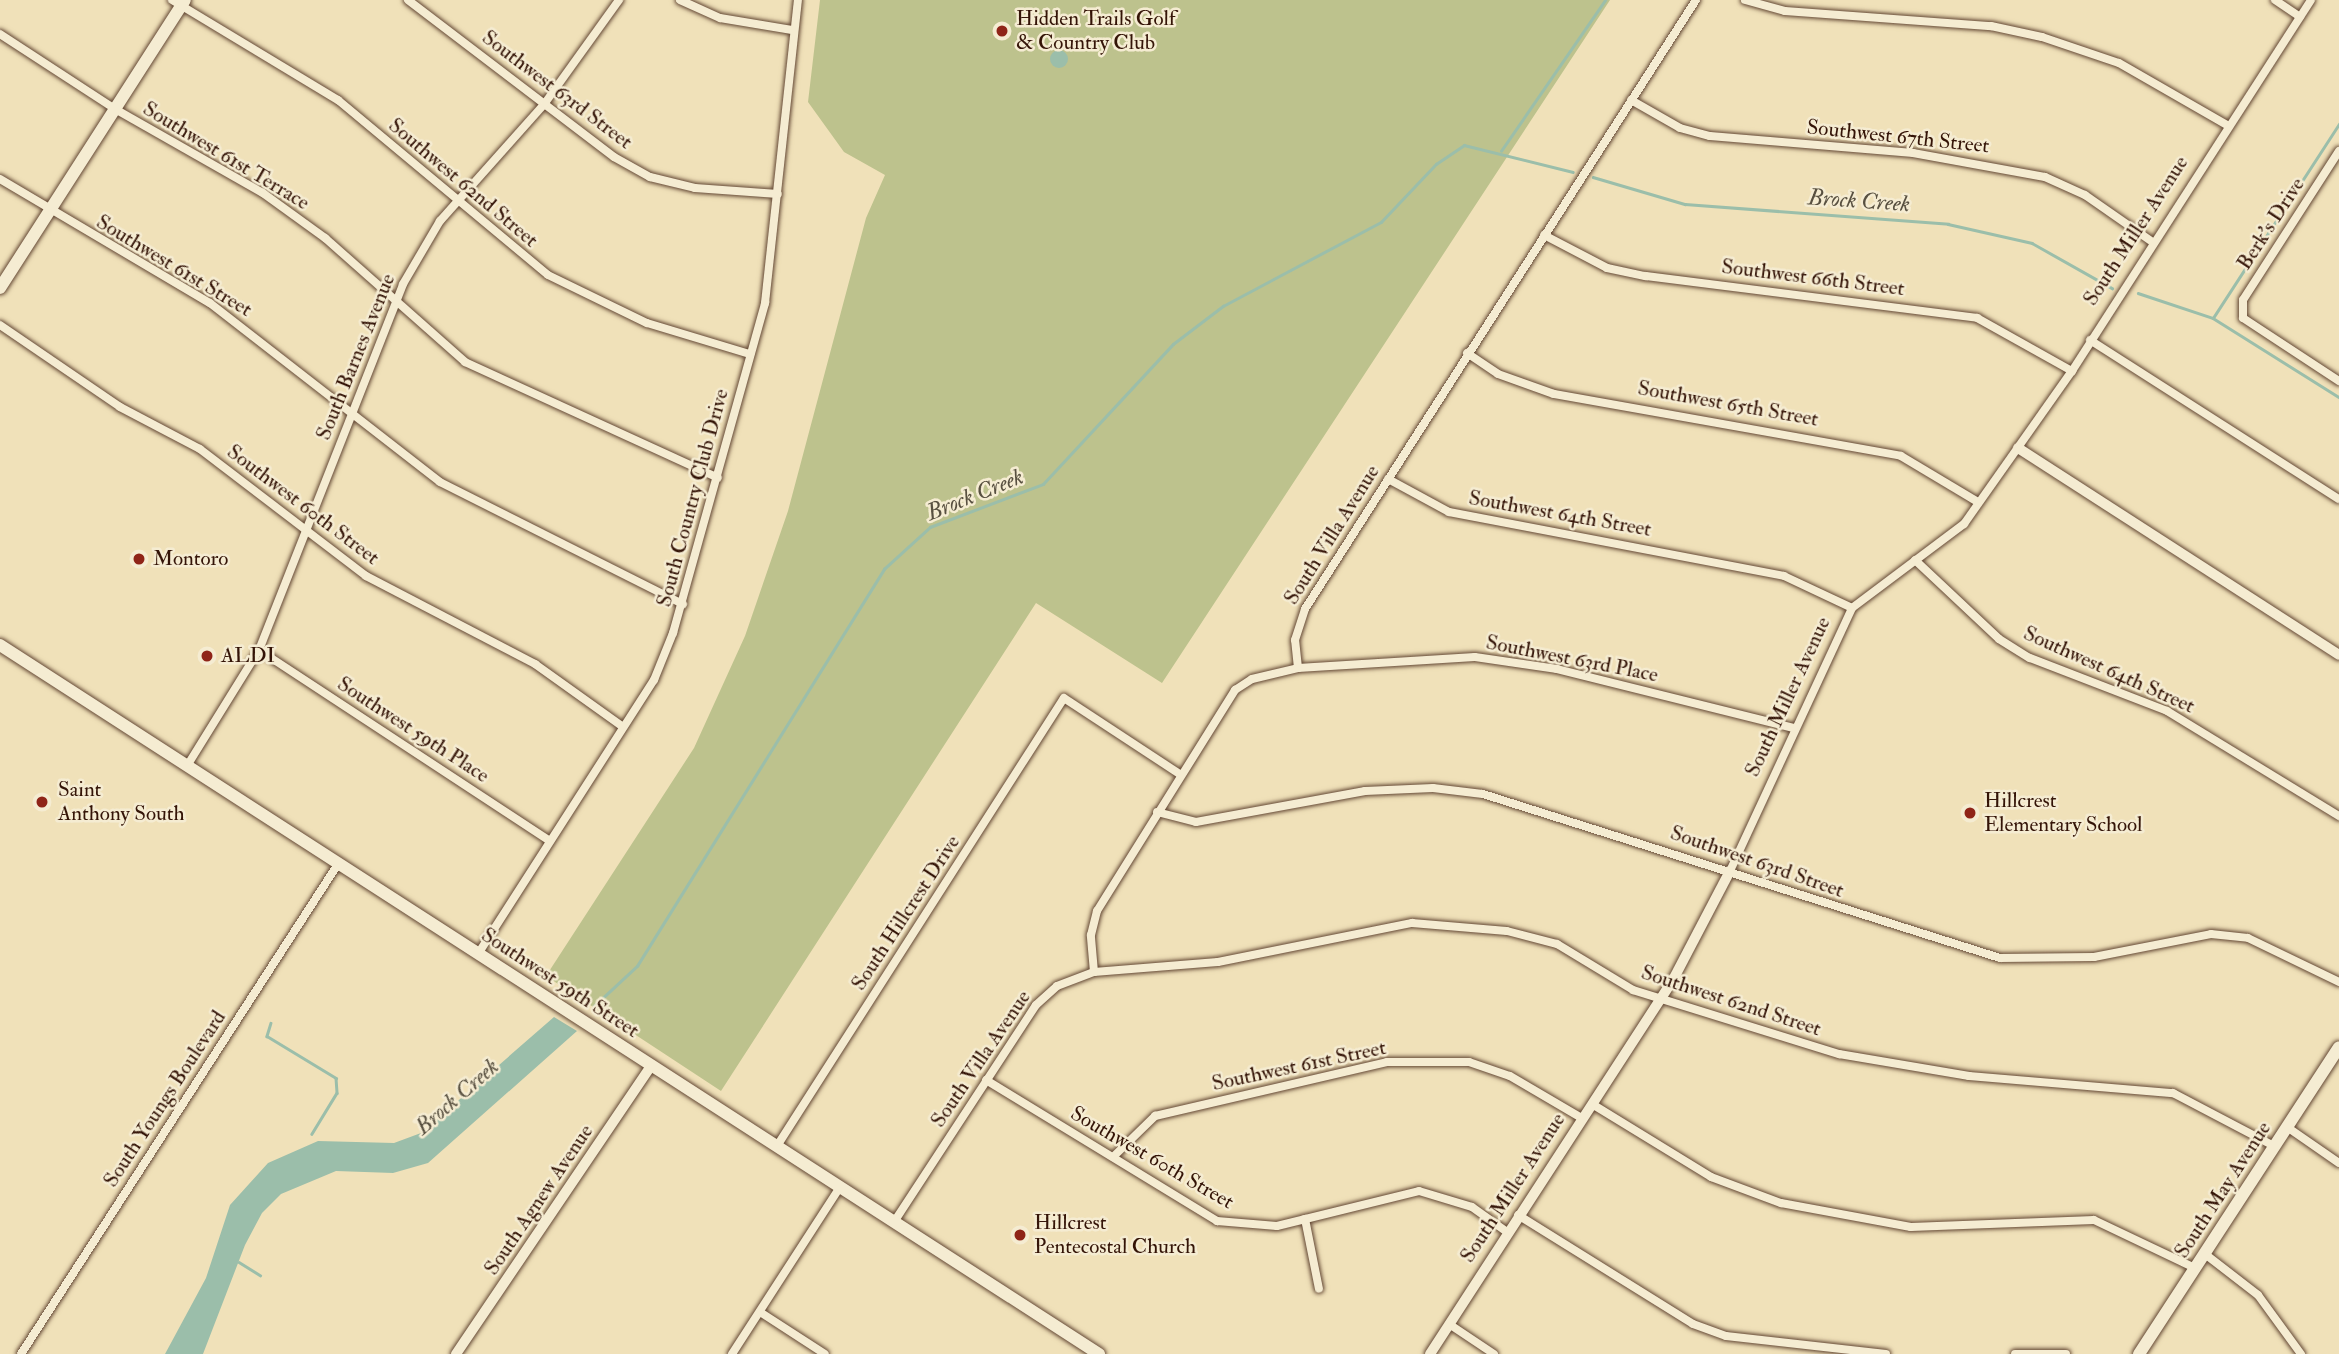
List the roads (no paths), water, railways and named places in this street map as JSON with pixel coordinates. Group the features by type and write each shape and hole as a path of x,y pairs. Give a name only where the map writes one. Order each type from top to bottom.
{"main road":[{"path":"0,288 180,2"},
{"name":"Southwest 59th Street","path":"0,645 1097,1353"},
{"name":"South May Avenue","path":"2139,1354 2339,1047"}],"street":[{"name":"Southwest 63rd Street","path":"408,0 545,103 650,177 695,188 778,194"},
{"name":"South Barnes Avenue","path":"187,766 259,650 395,306 422,250 458,203 545,103 620,0"},
{"path":"680,0 720,18 792,30"},
{"name":"South Country Club Drive","path":"478,954 548,840 654,680 683,604 765,303 797,0"},
{"name":"South Villa Avenue","path":"1298,668 1295,640 1305,609 1696,0"},
{"path":"1745,0 1785,11 1991,26 2042,37 2119,63 2227,125"},
{"path":"2274,0 2300,17"},
{"name":"South Miller Avenue","path":"1430,1354 1659,998 1730,871 1793,728 1852,608 1915,560 1943,544 1978,502 2072,371 2151,240 2311,0"},
{"name":"Southwest 62nd Street","path":"180,2 338,100 517,254 605,306 750,354"},
{"name":"Southwest 61st Terrace","path":"0,34 115,109 263,193 325,238 395,306 504,385 718,478"},
{"name":"Southwest 67th Street","path":"1631,100 1680,128 1710,136 1913,153 2045,177 2085,195 2151,240"},
{"name":"Berk's Drive","path":"2339,151 2243,300 2243,318 2339,381"},
{"name":"Southwest 61st Street","path":"0,179 49,212 209,303 351,415 481,505 683,604"},
{"name":"Southwest 66th Street","path":"1544,235 1607,268 1646,276 1977,318 2072,371"},
{"name":"Southwest 60th Street","path":"0,326 120,407 200,449 304,533 391,591 535,664 623,727"},
{"path":"2090,340 2339,499"},
{"name":"Southwest 65th Street","path":"1467,353 1498,374 1554,394 1901,456 1978,502"},
{"path":"2018,448 2339,655"},
{"name":"Southwest 64th Street","path":"1388,479 1448,512 1784,576 1852,608"},
{"name":"Southwest 64th Street","path":"1915,560 1998,639 2030,658 2167,711 2339,816"},
{"name":"Southwest 59th Place","path":"259,650 548,840"},
{"name":"Southwest 63rd Place","path":"1298,668 1475,657 1557,669 1793,728"},
{"path":"1094,972 1090,935 1097,911 1235,690 1252,679 1298,668"},
{"name":"South Hillcrest Drive","path":"777,1146 1064,698 1181,775"},
{"name":"Southwest 63rd Street","path":"1157,812 1196,822 1365,791 1433,788 1529,804 2000,958 2094,957 2211,934 2248,938 2339,982"},
{"name":"South Youngs Boulevard","path":"21,1354 338,864"},
{"name":"Southwest 62nd Street","path":"1094,972 1218,962 1412,923 1457,925 1557,944 1659,998 1839,1054 1969,1076 2173,1093 2274,1146"},
{"name":"South Villa Avenue","path":"894,1222 1045,995 1094,972"},
{"name":"Southwest 61st Street","path":"1114,1157 1155,1116 1387,1062 1469,1062 1510,1076 1580,1117"},
{"name":"South Agnew Avenue","path":"456,1354 652,1065"},
{"name":"Southwest 60th Street","path":"986,1080 1217,1222 1277,1226 1419,1191 1472,1207 1507,1232"},
{"path":"1592,1104 1711,1177 1781,1203 1912,1227 2094,1220 2195,1268"},
{"path":"2287,1127 2339,1163"},
{"path":"732,1354 840,1187"},
{"path":"1518,1215 1693,1324 1727,1336 1886,1354"},
{"path":"1305,1219 1319,1289"},
{"path":"2205,1254 2258,1295 2301,1354"},
{"path":"760,1312 825,1354"},
{"path":"1449,1324 1494,1354"},
{"path":"2015,1354 2066,1354"}],"waterway":[{"path":"1501,151 1605,0"},
{"name":"Brock Creek","path":"2213,318 2339,124"},
{"name":"Brock Creek","path":"594,1006 637,966 884,569 930,527 1043,484 1173,344 1223,306 1381,222 1436,164 1464,145 1573,172"},
{"name":"Brock Creek","path":"1593,177 1685,204 1948,224 2032,243 2112,288"},
{"path":"2138,293 2213,318 2339,397"},
{"path":"271,1023 267,1036 336,1078 337,1093 312,1134"},
{"path":"239,1262 260,1275"}],"place":[{"name":"Hidden Trails Golf & Country Club","path":"1002,31"},
{"name":"Montoro","path":"139,559"},
{"name":"ALDI","path":"207,656"},
{"name":"Saint Anthony South","path":"42,802"},
{"name":"Hillcrest Elementary School","path":"1970,813"},
{"name":"Hillcrest Pentecostal Church","path":"1020,1235"}]}
